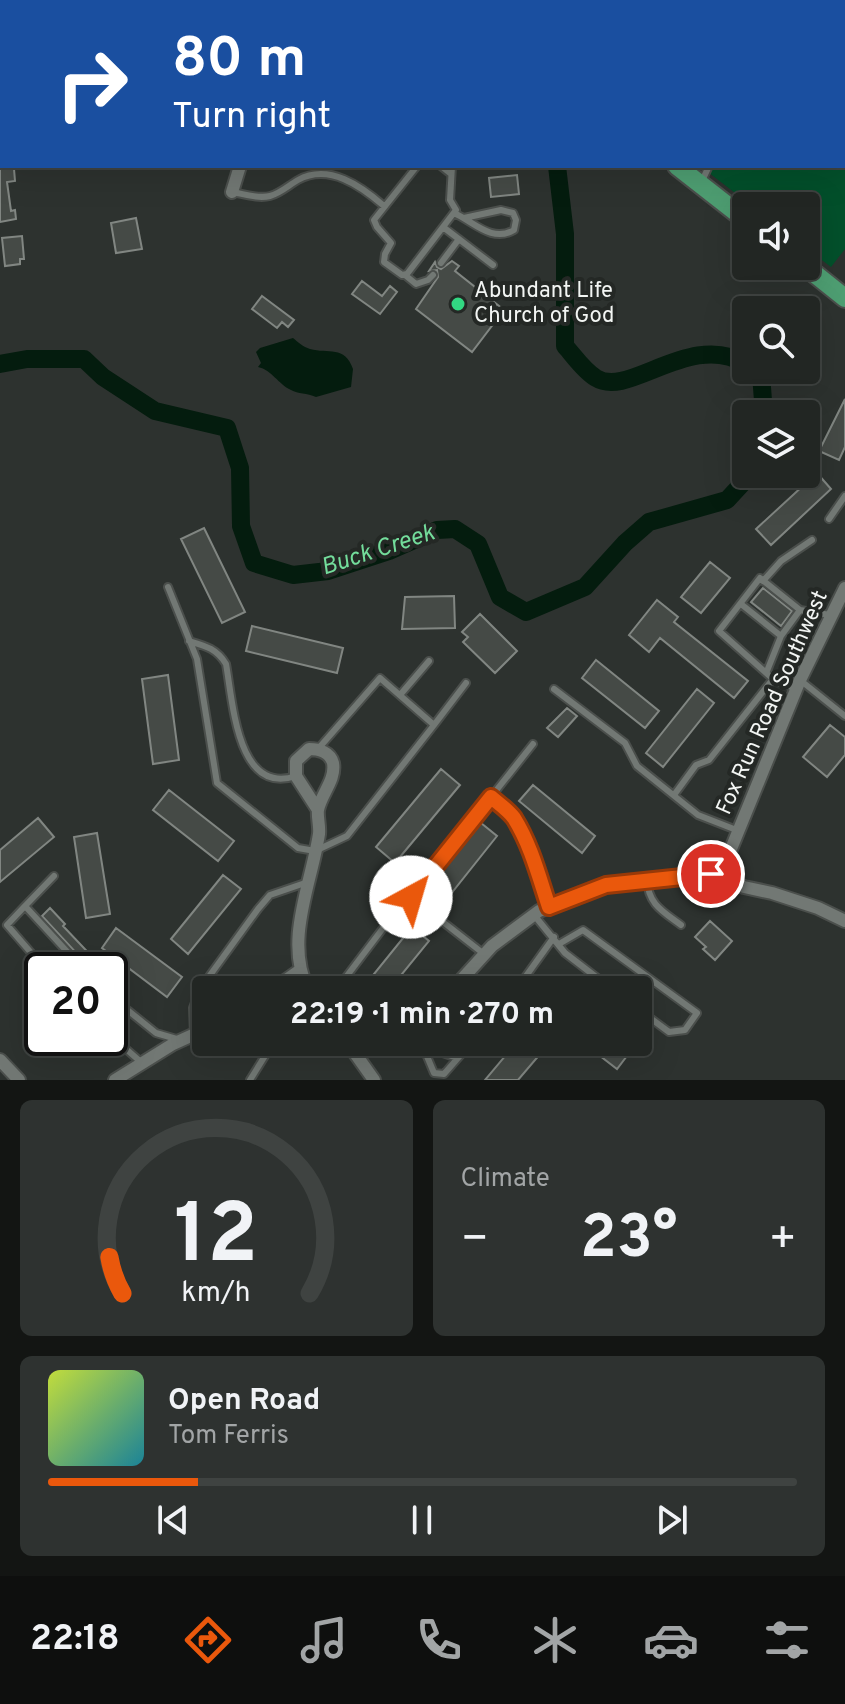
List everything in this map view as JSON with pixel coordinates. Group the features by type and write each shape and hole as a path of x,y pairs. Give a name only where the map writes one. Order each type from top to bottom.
{"main road":[{"path":"680,168 732,209"},
{"path":"820,278 845,298"}],"street":[{"path":"232,192 239,168"},
{"name":"Fox Run Road Southwest","path":"711,874 731,849 798,685 845,588"},
{"path":"301,976 297,939 319,830 318,810 333,773 332,761 318,749 309,749 300,754 296,761 296,776 318,810"},
{"path":"464,976 492,946 549,907 606,885 647,879 711,874 818,908 845,921"},
{"path":"292,976 299,971"},
{"path":"123,1078 142,1063 192,1035"},
{"path":"358,1056 374,1080"},
{"path":"0,1060 19,1080"}],"lane":[{"path":"415,168 374,220 391,243 384,262 416,284 433,275"},
{"path":"701,185 708,168"},
{"path":"405,275 456,210 450,200 451,170"},
{"path":"232,192 269,196 301,178 325,174 342,177 366,190 384,206"},
{"path":"454,213 490,234 509,233 514,230 516,220 513,213 501,210 464,218"},
{"path":"443,227 493,265"},
{"path":"441,263 459,239"},
{"path":"829,519 845,496"},
{"path":"763,581 781,561 812,540"},
{"path":"831,616 800,610 760,578 719,631 773,679 798,685 845,716"},
{"path":"168,587 197,659 217,783 298,848 315,851 347,836 466,683"},
{"path":"741,604 781,636"},
{"path":"767,671 781,636 800,610"},
{"path":"189,641 210,648 226,664 241,743 257,771 270,779 285,780 296,776"},
{"path":"400,695 429,661"},
{"path":"318,749 380,678 434,725"},
{"path":"674,795 696,765 709,760 773,679"},
{"path":"554,689 625,743 637,766 698,815 739,831"},
{"path":"484,954 411,897 533,744"},
{"path":"491,797 513,816 521,831 549,907"},
{"path":"30,952 7,925 54,876"},
{"path":"647,879 647,892 652,904 681,925"},
{"path":"209,976 270,895 309,882"},
{"path":"25,906 67,952"},
{"path":"347,976 393,915"},
{"path":"534,915 565,953 595,976"},
{"path":"527,976 556,941 583,930 646,976"},
{"path":"652,980 697,1013 685,1030 669,1032 652,1019"},
{"path":"128,1010 156,1033 181,1041"},
{"path":"128,1051 142,1063"},
{"path":"250,1080 265,1056"},
{"path":"427,1056 436,1077 444,1074 457,1058 452,1056"}],"green space":[{"path":"703,168 845,168 845,249 831,267 820,259 820,192 734,192"}],"shaded area":[{"path":"293,338 307,348 345,356 353,369 351,387 316,397 291,390 258,367 261,363 256,352 260,348"}],"building":[{"path":"0,168 14,169 15,181 7,182 11,211 15,210 16,219 0,222"},
{"path":"517,175 519,194 491,197 489,178"},
{"path":"136,218 142,249 116,253 111,223"},
{"path":"22,236 24,259 20,259 20,264 5,266 2,238"},
{"name":"Abundant Life Church of God","path":"452,261 459,266 455,271 504,310 472,352 416,309 438,277 437,270 429,271 435,262 441,269"},
{"path":"362,281 382,296 390,286 397,292 380,314 352,294"},
{"path":"262,296 294,320 288,327 282,322 277,328 252,309"},
{"path":"845,399 845,447 839,460 820,449"},
{"path":"820,476 831,489 771,545 756,529 801,488 820,488"},
{"path":"204,528 245,612 222,623 181,539"},
{"path":"710,562 730,578 701,613 681,597"},
{"path":"763,588 792,611 781,626 751,602"},
{"path":"454,596 455,628 402,629 405,597"},
{"path":"657,600 678,617 674,622 748,681 734,698 660,638 649,652 629,635"},
{"path":"480,614 517,651 495,673 463,642 468,637 462,632"},
{"path":"252,626 343,648 337,673 246,651"},
{"path":"596,660 659,711 645,728 582,678"},
{"path":"168,675 179,760 153,764 142,679"},
{"path":"697,689 714,703 663,767 646,753"},
{"path":"567,708 577,716 558,737 547,728"},
{"path":"830,725 845,737 845,755 827,777 803,757"},
{"path":"441,769 460,785 395,863 376,847"},
{"path":"533,785 595,836 582,853 519,801"},
{"path":"169,790 234,841 218,861 153,810"},
{"path":"38,818 54,837 0,882 0,850"},
{"path":"481,823 497,836 446,900 430,886"},
{"path":"97,833 110,914 86,918 74,837"},
{"path":"223,875 241,889 188,954 171,939"},
{"path":"50,908 88,952 75,952 42,916"},
{"path":"710,921 732,941 715,960 695,937"},
{"path":"412,927 429,941 400,976 372,976"},
{"path":"116,928 182,977 167,997 128,968 128,952 107,952 102,948"},
{"path":"505,1056 538,1056 518,1080 485,1080"},
{"path":"600,1056 627,1056 617,1069"}],"waterway":[{"name":"Buck Creek","path":"557,168 565,234 565,346 583,367 596,378 610,382 625,380 683,359 704,355 732,359"},
{"name":"Buck Creek","path":"0,364 27,359 84,359 103,377 155,411 227,428 240,468 241,526 254,563 293,575 328,571 389,551 437,530 455,529 478,544 500,597 526,612 585,587 649,522 727,500 738,488"},
{"name":"Buck Creek","path":"762,384 763,400"}],"place":[{"name":"Abundant Life Church of God","path":"458,304"}],"route":[{"path":"411,897 491,797 513,816 521,831 549,907 606,885 711,874"}]}
